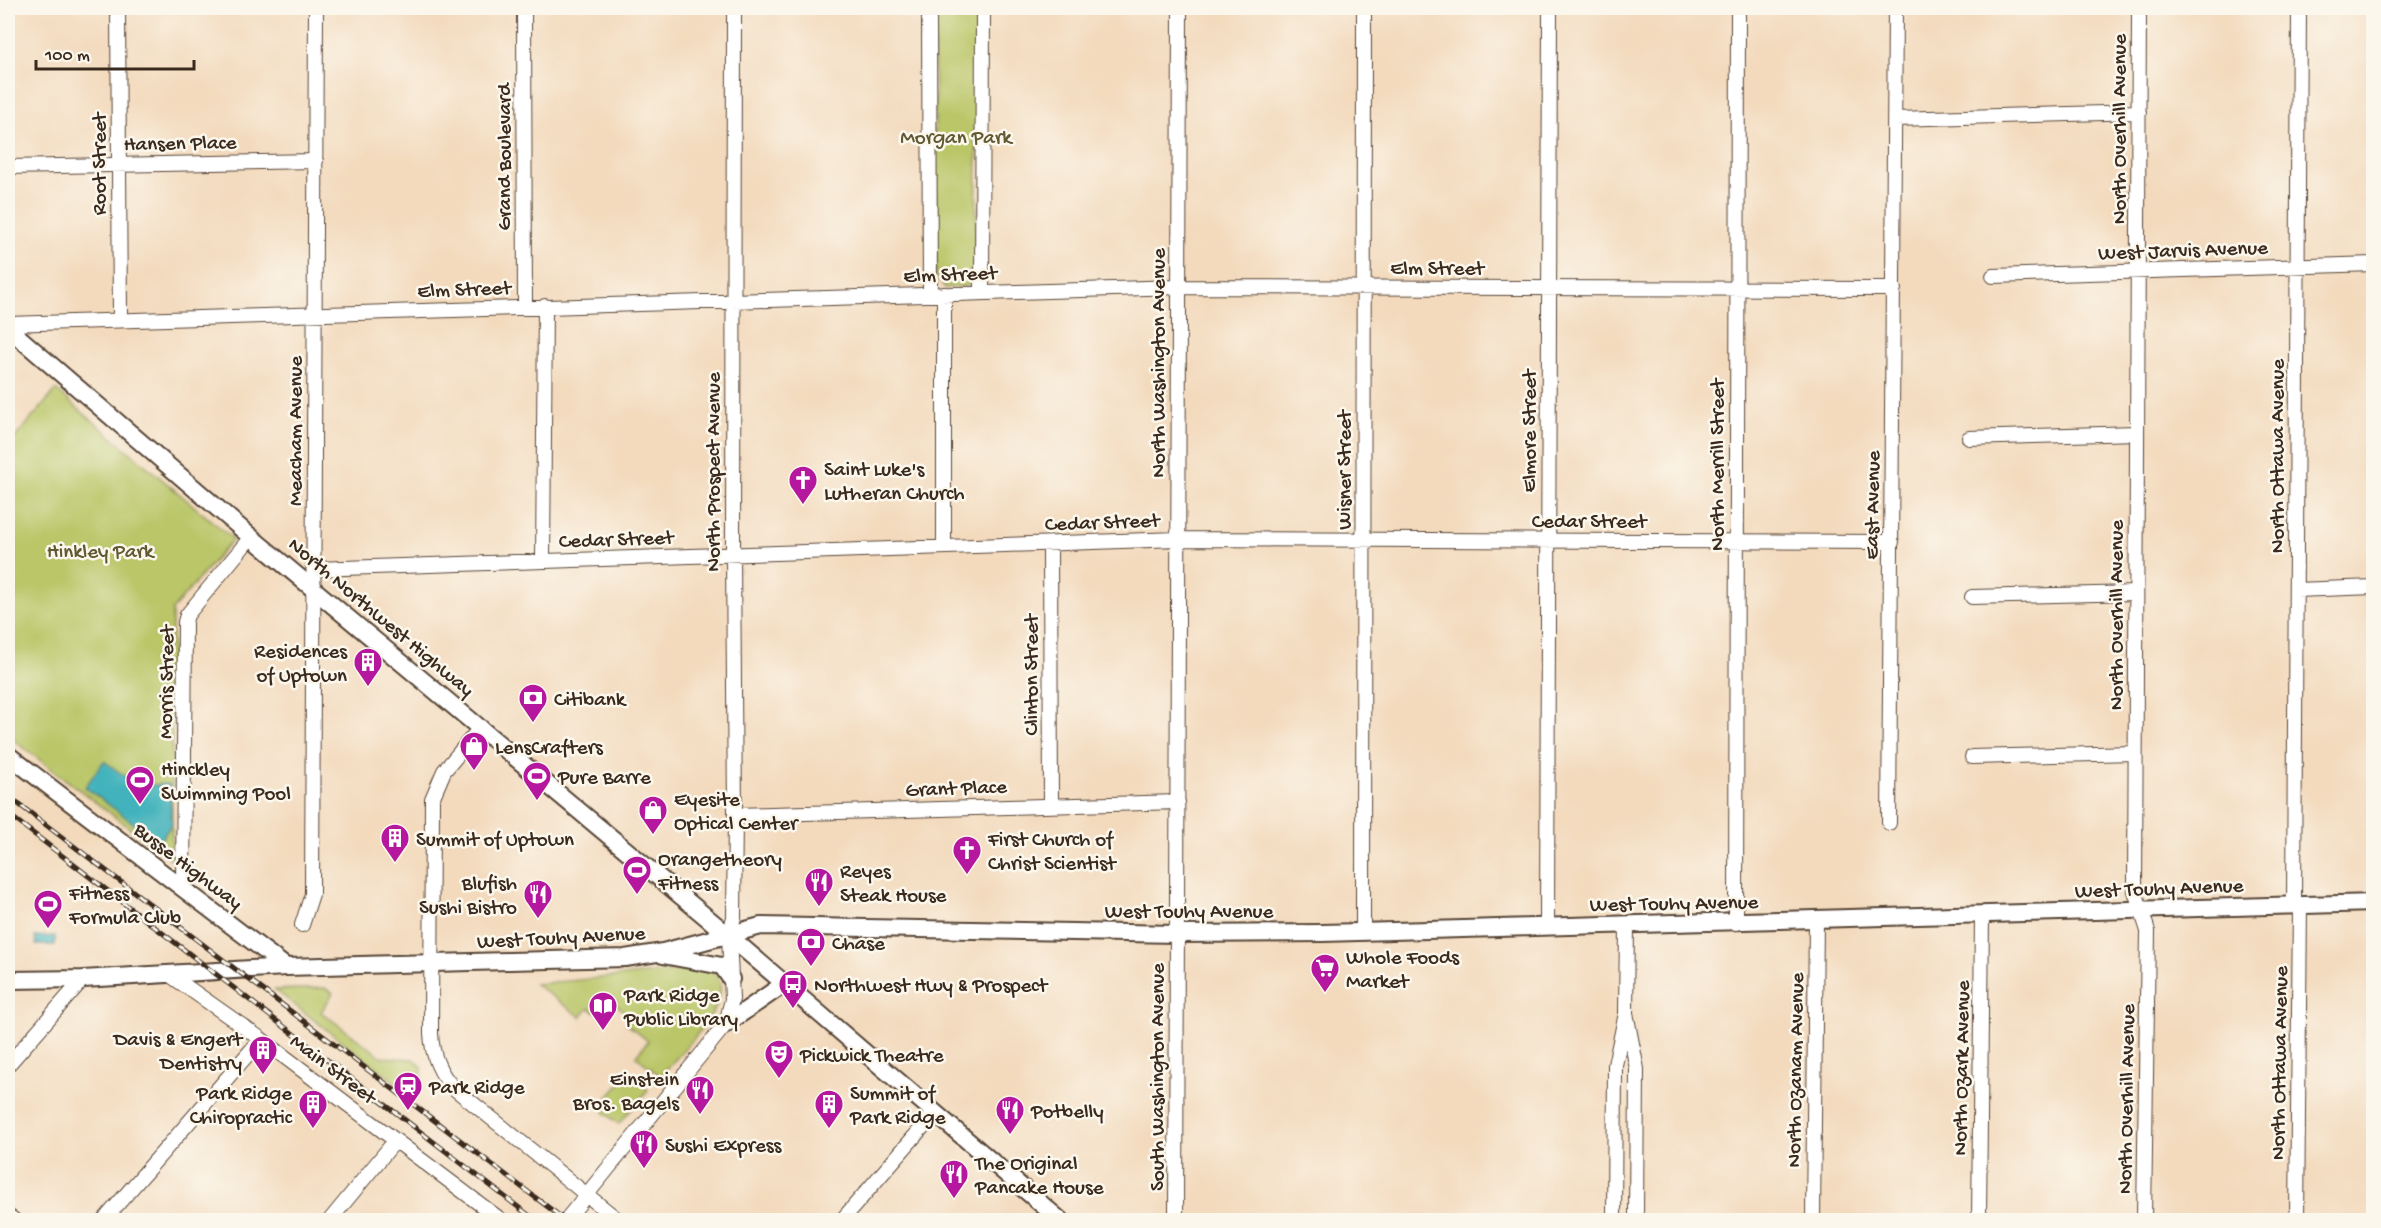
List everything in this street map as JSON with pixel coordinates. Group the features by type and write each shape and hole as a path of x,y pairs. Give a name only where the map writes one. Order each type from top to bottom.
{"main road":[{"name":"North Northwest Highway","path":"8,326 251,537 729,936 1060,1221"},
{"name":"Busse Highway","path":"8,754 286,968"},
{"name":"West Touhy Avenue","path":"8,980 286,968 625,958 653,954 761,926 1177,934 1363,932 1816,921 2373,903"},
{"path":"653,954 722,966 731,979"},
{"path":"726,1024 784,984"}],"street":[{"name":"Root Street","path":"118,8 120,320"},
{"name":"Meacham Avenue","path":"302,925 312,894 316,8"},
{"name":"Grand Boulevard","path":"524,8 525,307"},
{"name":"North Prospect Avenue","path":"726,1024 731,1010 729,936 734,917 735,815 732,555 734,8"},
{"path":"929,8 944,548"},
{"path":"982,293 983,8"},
{"name":"North Washington Avenue","path":"1177,934 1180,8"},
{"name":"Wisner Street","path":"1363,932 1364,8"},
{"name":"Elmore Street","path":"1547,927 1550,8"},
{"name":"North Merrill Street","path":"1736,923 1738,8"},
{"path":"1895,8 1895,119 2139,112"},
{"name":"North Overhill Avenue","path":"2139,8 2135,891 2148,931 2144,1221"},
{"name":"North Ottawa Avenue","path":"2297,1221 2296,590 2299,8"},
{"name":"East Avenue","path":"1889,823 1895,119"},
{"name":"Hansen Place","path":"8,167 316,160"},
{"name":"West Jarvis Avenue","path":"1993,276 2373,264"},
{"name":"Elm Street","path":"8,326 120,320 1178,287 1894,289"},
{"path":"543,561 545,306"},
{"path":"1970,438 2137,434"},
{"name":"Morris Street","path":"183,888 185,622 187,615 251,537"},
{"name":"Cedar Street","path":"315,569 1178,539 1892,542"},
{"name":"Clinton Street","path":"1050,544 1051,806"},
{"path":"2296,590 2373,587"},
{"path":"1972,597 2136,593"},
{"path":"481,727 444,771 432,799 432,1039 435,1060 447,1081 618,1221"},
{"path":"1972,757 2135,753"},
{"name":"Grant Place","path":"735,815 1178,802"},
{"name":"North Ozark Avenue","path":"1979,1221 1982,915"},
{"name":"North Ozanam Avenue","path":"1813,1221 1816,921"},
{"path":"1614,1221 1615,1065 1626,1013 1627,926"},
{"name":"South Washington Avenue","path":"1176,1221 1177,934"},
{"name":"Main Street","path":"167,973 261,1039 501,1221"},
{"path":"8,1065 83,978"},
{"path":"1626,1013 1637,1069 1636,1221"},
{"path":"566,1221 726,1024"},
{"path":"104,1221 261,1039"},
{"path":"842,1221 934,1114"},
{"path":"330,1221 395,1141"},
{"path":"8,1216 14,1221"}],"green space":[{"name":"Morgan Park","path":"934,8 978,8 976,274 968,286 945,288 936,275"},
{"name":"Hinkley Park","path":"56,390 233,539 172,610 172,860 8,736 8,446"},
{"path":"708,968 718,978 720,992 716,1007 694,1039 660,1076 636,1056 648,1041 626,1023 630,1016 607,997 594,1012 589,1008 581,1017 535,984"},
{"path":"325,988 333,993 321,1012 382,1057 414,1059 422,1067 421,1089 403,1088 275,990"},
{"path":"629,1074 648,1090 619,1124 605,1113 601,1105"}],"water":[{"name":"Hinckley Swimming Pool","path":"104,761 138,786 169,784 172,824 159,842 85,787"},
{"path":"55,936 55,945 36,945 35,937"}],"railway":[{"path":"8,796 565,1220"},
{"path":"8,814 535,1220"}],"place":[{"name":"Saint Luke's Lutheran Church","path":"803,506"},
{"name":"Residences of Uptown","path":"368,688"},
{"name":"Citibank","path":"533,724"},
{"name":"LensCrafters","path":"474,772"},
{"name":"Pure Barre","path":"537,802"},
{"name":"Hinckley Swimming Pool","path":"140,806"},
{"name":"Eyesite Optical Center","path":"653,836"},
{"name":"Summit of Uptown","path":"395,864"},
{"name":"First Church of Christ Scientist","path":"967,876"},
{"name":"Orangetheory Fitness","path":"637,896"},
{"name":"Reyes Steak House","path":"819,908"},
{"name":"Blufish Sushi Bistro","path":"538,920"},
{"name":"Fitness Formula Club","path":"48,930"},
{"name":"Chase","path":"811,968"},
{"name":"Whole Foods Market","path":"1325,994"},
{"name":"Northwest Hwy & Prospect","path":"793,1010"},
{"name":"Park Ridge Public Library","path":"603,1032"},
{"name":"Davis & Engert Dentistry","path":"263,1076"},
{"name":"Pickwick Theatre","path":"779,1080"},
{"name":"Park Ridge","path":"408,1112"},
{"name":"Einstein Bros. Bagels","path":"700,1116"},
{"name":"Park Ridge Chiropractic","path":"313,1130"},
{"name":"Summit of Park Ridge","path":"829,1130"},
{"name":"Potbelly","path":"1010,1136"},
{"name":"Sushi Express","path":"644,1170"},
{"name":"The Original Pancake House","path":"954,1200"}]}
